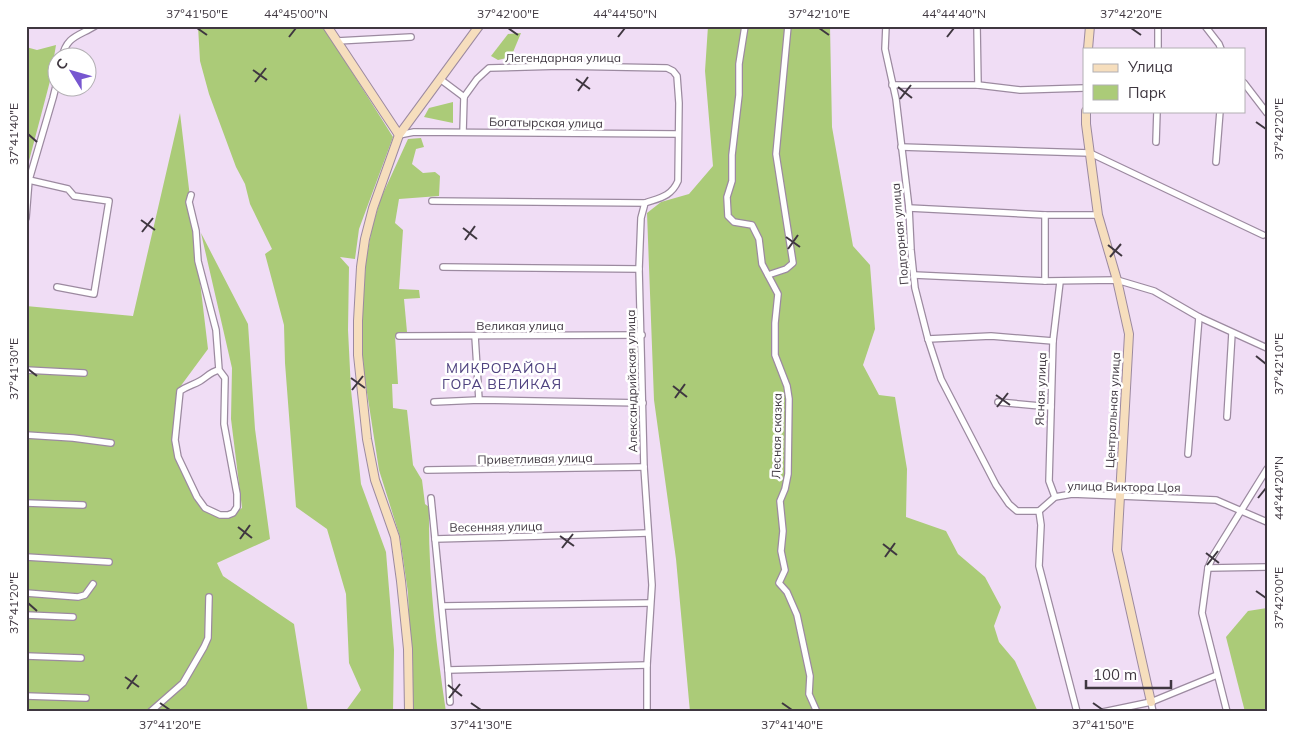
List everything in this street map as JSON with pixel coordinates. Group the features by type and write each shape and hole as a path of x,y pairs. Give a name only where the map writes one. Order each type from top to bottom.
{"main road":[{"path":"327,26 399,135"},
{"path":"409,712 408,649 401,581 394,537 376,480 367,439 358,355 358,312 365,239 373,208 399,135 479,26"},
{"path":"1088,48 1090,26"},
{"name":"Центральная улица","path":"1086,112 1098,215 1117,280 1129,334 1117,550 1151,702"}],"street":[{"path":"65,48 66,44 76,35 86,32 95,26"},
{"name":"Лесная сказка","path":"746,26 739,64 740,95 732,156 732,181 727,197 728,216 734,222 752,225 758,239 762,264 778,294 775,323 775,355 787,386 789,399 788,474 780,501 783,531 781,552 785,570 779,583 787,592 797,615 810,676 809,694 817,712"},
{"path":"768,275 786,269 793,263 776,154 788,26"},
{"name":"Подгорная улица","path":"886,26 884,49 896,99 909,208 910,250 915,288 928,339 941,379 996,485 1013,509 1017,511 1039,511"},
{"path":"977,26 978,85"},
{"path":"1158,26 1158,48"},
{"path":"1205,26 1221,48"},
{"path":"337,41 411,37"},
{"name":"Легендарная улица","path":"464,96 477,79 489,68 560,66 668,68 677,76 679,103 678,134"},
{"path":"440,79 464,96 463,132"},
{"path":"892,85 978,85 1020,90 1083,88"},
{"path":"1246,86 1267,113"},
{"path":"26,218 29,180 53,98"},
{"path":"1156,142 1157,112"},
{"path":"1216,162 1220,112"},
{"name":"Богатырская улица","path":"399,135 414,132 678,134"},
{"path":"432,202 645,203 668,195 678,182 678,134"},
{"path":"901,147 1090,153 1263,235"},
{"path":"29,180 68,190 74,196 109,201 94,294 57,287"},
{"path":"191,195 189,202 196,231 198,261 216,330 219,370 225,378 224,424 237,507 234,513 228,515 206,508 197,498 178,457 175,440 180,391 200,381 212,371 219,370"},
{"name":"Александрийская улица","path":"645,203 641,218 639,269 644,468 652,585 647,665 647,712"},
{"path":"909,208 1045,215 1098,215"},
{"path":"1045,215 1045,281"},
{"path":"443,268 639,269"},
{"path":"914,274 1060,282 1117,280 1154,291 1199,317 1267,348"},
{"name":"Ясная улица","path":"1055,497 1049,481 1053,341 1060,282"},
{"path":"1188,454 1199,317"},
{"path":"1227,417 1232,333"},
{"name":"Великая улица","path":"399,336 642,335"},
{"path":"475,336 479,400"},
{"path":"928,339 991,336 1053,341"},
{"path":"26,370 84,373"},
{"path":"434,402 479,400 643,403"},
{"path":"998,402 1051,407"},
{"path":"26,435 111,443"},
{"name":"Приветливая улица","path":"427,470 644,468"},
{"path":"1227,712 1202,614 1208,568 1212,556 1240,509 1267,469"},
{"name":"улица Виктора Цоя","path":"1039,511 1055,497 1072,494 1119,495 1216,500 1267,522"},
{"path":"431,498 450,702"},
{"path":"26,503 83,504"},
{"path":"1039,511 1041,525 1039,566 1077,712"},
{"name":"Весенняя улица","path":"435,539 648,534"},
{"path":"26,557 109,562"},
{"path":"1208,568 1267,567"},
{"path":"26,593 78,597 85,595 93,584"},
{"path":"150,712 183,682 204,647 208,638 209,597"},
{"path":"442,606 650,603"},
{"path":"26,615 73,618"},
{"path":"26,656 81,658"},
{"path":"448,670 647,665"},
{"path":"1103,712 1151,702 1217,675"},
{"path":"26,696 86,698"},
{"name":"Центральная улица","path":"1151,702 1153,712"}],"green space":[{"path":"198,26 323,26 393,137 359,229 355,259 340,257 349,267 348,330 351,390 361,484 386,552 394,650 393,712 345,712 361,690 349,663 346,594 327,529 296,507 285,363 284,325 265,254 272,249 250,204 245,184 236,167 209,94 200,61"},
{"path":"708,26 830,26 832,127 853,246 870,265 875,329 863,365 879,395 895,397 907,469 906,517 946,531 958,554 985,577 1001,607 994,626 999,642 1015,661 1038,712 690,712 676,559 654,400 647,213 661,202 689,194 713,166 705,71"},
{"path":"521,33 511,57 498,60 491,56 508,34"},
{"path":"56,45 56,48 48,48 48,89 29,161 26,212 26,47 37,50"},
{"path":"453,102 453,123 424,117 429,108"},
{"path":"180,113 208,349 177,391 177,457 204,504 230,517 242,508 231,419 232,368 201,233 248,324 255,429 270,539 217,563 223,576 294,624 308,712 26,712 26,306 133,316"},
{"path":"421,138 424,147 416,149 412,164 423,173 435,172 440,176 439,196 399,199 395,223 403,230 399,289 419,290 420,298 404,299 407,332 395,336 398,384 392,384 393,408 407,410 413,465 422,480 425,504 429,507 433,610 446,712 413,712 408,593 400,537 379,470 364,373 361,331 366,261 372,228 381,198 408,139"},
{"path":"1267,608 1267,712 1245,712 1226,637 1248,611"}],"district":[{"name":"МИКРОРАЙОН ГОРА ВЕЛИКАЯ","path":"502,376"}]}
